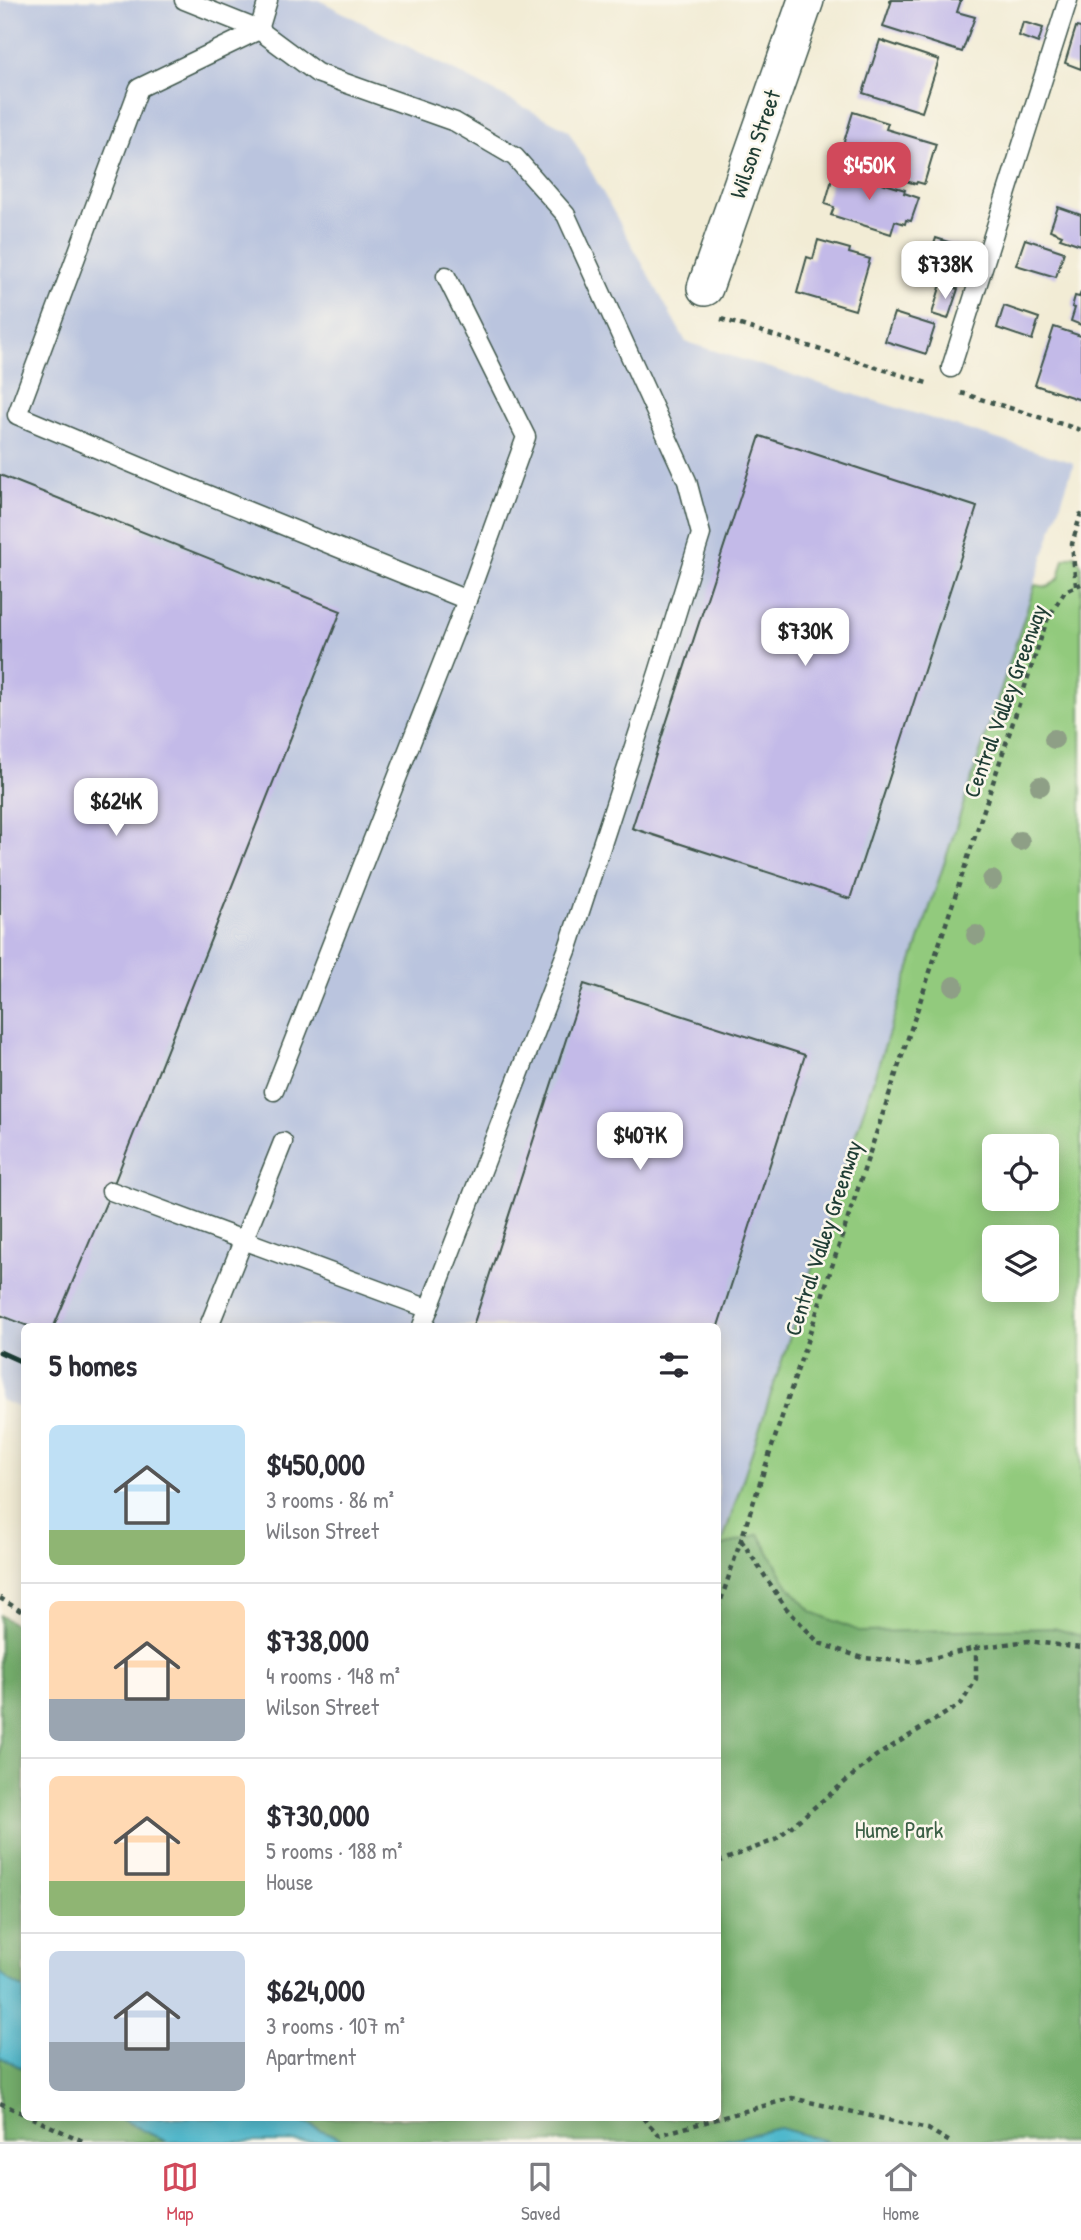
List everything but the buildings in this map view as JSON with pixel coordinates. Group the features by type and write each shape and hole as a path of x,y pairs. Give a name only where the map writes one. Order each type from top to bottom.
{"street":[{"name":"Wilson Street","path":"705,288 806,0"}],"lane":[{"path":"184,0 259,30 317,73 455,122 515,157 566,215 687,481 701,534 568,948 423,1323"},
{"path":"268,0 259,30 139,88 17,415 467,600"},
{"path":"951,368 1068,0"},
{"path":"274,1091 467,600 526,437 446,276"},
{"path":"210,1323 283,1142"},
{"path":"111,1191 429,1309"}],"path":[{"path":"705,288 698,312 932,384"},
{"path":"957,392 1081,430"},
{"path":"1079,585 1072,544 1081,513"},
{"name":"Central Valley Greenway","path":"721,1600 1047,620 1065,591 1079,585"},
{"path":"741,1539 786,1608 819,1643 863,1658 915,1662 976,1648 1028,1641 1081,1648"},
{"path":"0,1598 21,1611"},
{"path":"721,1861 775,1840 876,1756 961,1704 976,1679 976,1648"},
{"path":"721,2118 792,2098 928,2129 950,2142"},
{"path":"0,2103 21,2113"},
{"path":"39,2121 85,2142"},
{"path":"646,2121 659,2135 709,2121"}],"shaded area":[{"path":"0,0 319,0 568,130 686,342 1074,463 721,1547 721,1323 21,1323 21,1408 0,1400"}],"green space":[{"name":"Hume Park","path":"1075,555 1081,564 1081,2142 830,2142 780,2128 716,2142 522,2142 694,2121 721,2121 721,1547 1035,585 1048,587 1059,578 1064,559"},
{"path":"759,1534 788,1586 812,1612 861,1632 1054,1628 1081,1636 1081,2142 830,2142 780,2128 716,2142 350,2142 299,2121 721,2121 721,1547"},
{"path":"0,1615 21,1628 21,1987 0,1972"},
{"path":"0,2057 21,2068 21,2121 125,2121 167,2142 0,2142"}],"water":[{"path":"0,1972 21,1987 21,2068 0,2057"},
{"path":"125,2121 299,2121 350,2142 167,2142"},
{"path":"780,2128 830,2142 716,2142"}],"railway":[{"path":"0,1352 20,1361"}]}
